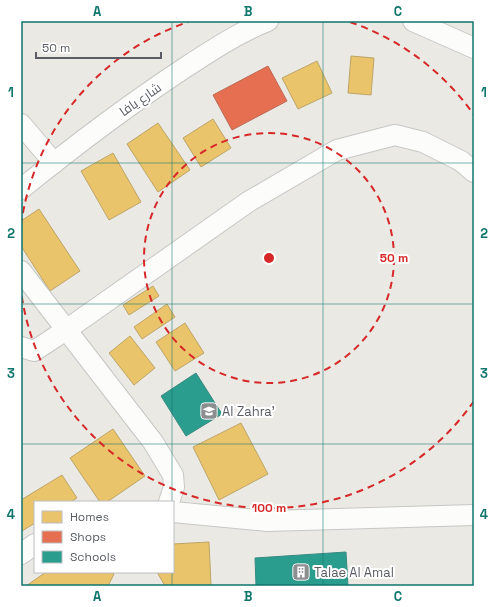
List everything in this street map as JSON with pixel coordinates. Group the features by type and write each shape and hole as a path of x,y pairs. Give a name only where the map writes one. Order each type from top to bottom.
{"street":[{"name":"شارع يافا","path":"21,189 138,98 208,53 268,21"},
{"path":"413,21 474,48"},
{"path":"21,124 54,163"},
{"path":"21,347 34,351 248,202 337,150 395,135 423,142 461,161 474,172"},
{"path":"21,271 153,442 173,475 174,487 169,501"},
{"path":"174,512 268,521 474,515"},
{"path":"21,554 34,545"}],"building: Homes":[{"path":"351,56 374,58 371,95 348,93"},
{"path":"317,61 332,93 298,109 282,78"},
{"path":"213,119 231,148 201,167 183,138"},
{"path":"158,123 190,170 158,192 127,144"},
{"path":"113,153 141,202 109,220 81,171"},
{"path":"39,209 80,271 50,291 21,246 21,221"},
{"path":"153,286 159,296 129,315 123,305"},
{"path":"167,304 175,317 142,339 134,327"},
{"path":"185,323 204,353 175,371 156,342"},
{"path":"130,336 155,368 134,385 109,353"},
{"path":"241,423 268,474 219,500 193,447"},
{"path":"113,429 145,476 108,501 99,501 70,458"},
{"path":"62,475 77,498 72,501 34,501 34,524 22,531 21,500"},
{"path":"209,542 211,585 165,586 158,573 174,573 174,544"},
{"path":"45,573 114,574 108,586 26,586"}],"building: Shops":[{"path":"268,66 287,101 232,130 213,95"}],"building: Schools":[{"path":"196,373 222,414 186,436 161,396"},
{"name":"Talae Al Amal","path":"346,552 348,586 256,586 255,558"}],"place":[{"name":"Al Zahra'","path":"209,411"},
{"name":"Talae Al Amal","path":"301,572"}]}
